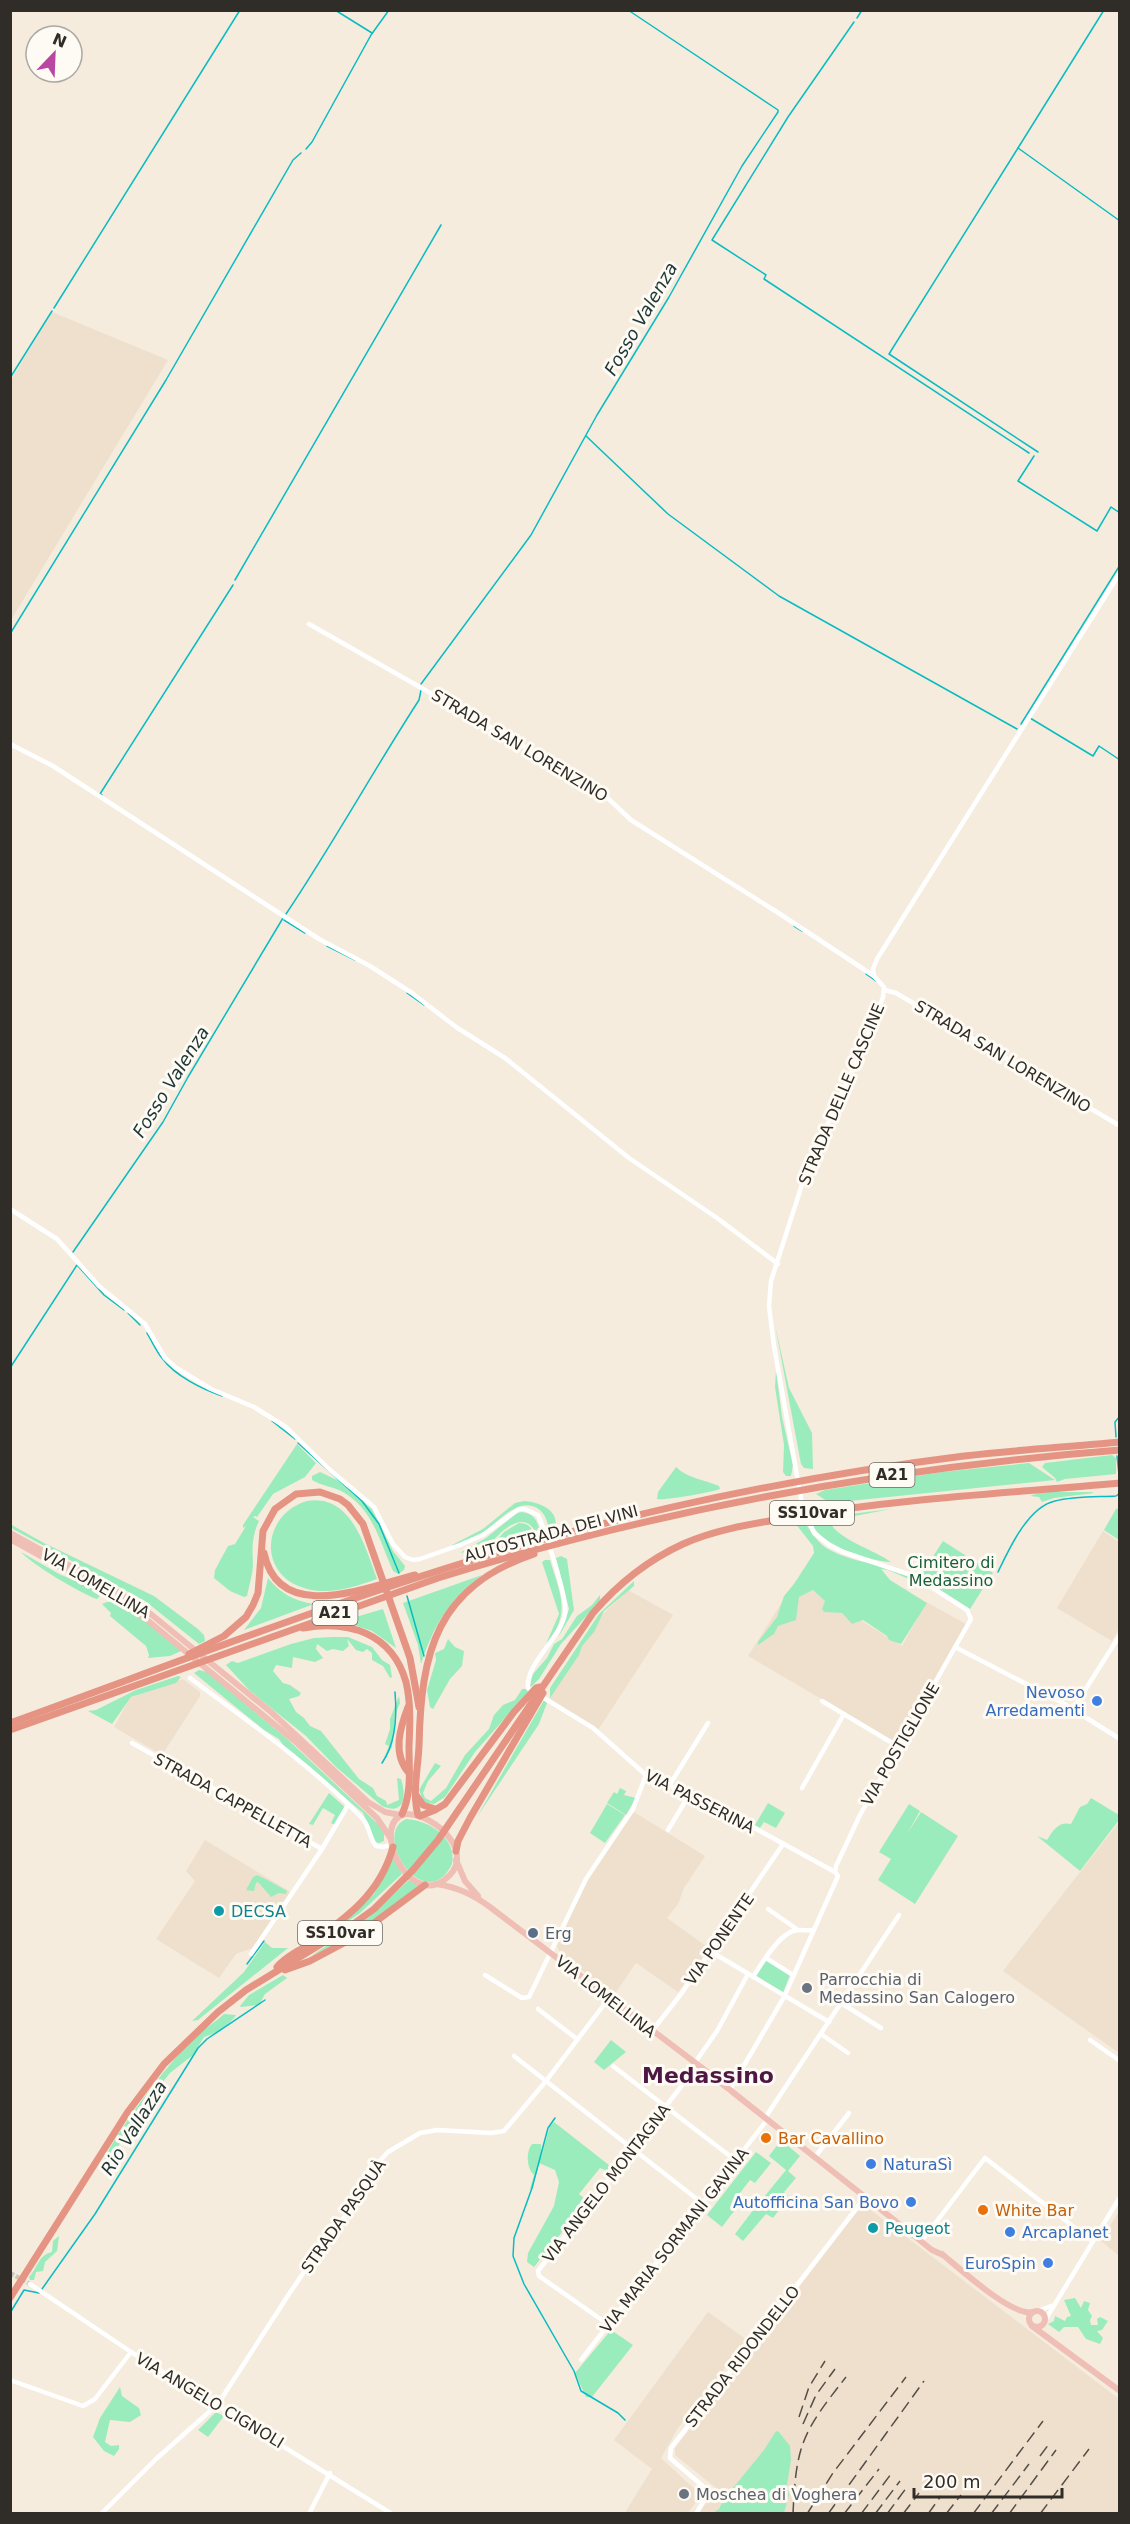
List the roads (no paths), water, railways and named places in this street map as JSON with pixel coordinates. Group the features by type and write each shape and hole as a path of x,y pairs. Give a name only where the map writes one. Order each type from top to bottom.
{"highway":[{"name":"AUTOSTRADA DEI VINI","path":"10,1723 313,1613 470,1561 579,1530 698,1501 838,1476 965,1456 1119,1443"},
{"name":"AUTOSTRADA DEI VINI","path":"10,1730 476,1566 666,1516 873,1478 955,1466 1119,1450"},
{"name":"SS10var","path":"10,2298 127,2113 164,2064 218,2012 275,1972 352,1925 397,1888 424,1858 448,1825 593,1613 620,1585 664,1554 705,1536 753,1524 862,1507 1118,1483"},
{"path":"152,1671 224,1636 246,1617 258,1593 262,1539 270,1515 282,1502 296,1494 320,1492 340,1499 357,1514 371,1543 410,1658 419,1707"},
{"path":"456,1851 458,1841 470,1818 544,1691 543,1685 536,1688 514,1712 440,1808 419,1816 416,1789 419,1707 424,1674 434,1641 452,1608 467,1591 491,1573 513,1562 666,1516"},
{"path":"262,1539 266,1563 276,1578 294,1591 322,1597 365,1590 470,1561"},
{"path":"232,1650 305,1628 338,1625 351,1627 368,1634 389,1651 399,1666 406,1682 410,1720"},
{"path":"401,1815 409,1794 410,1720 414,1681"},
{"path":"408,1705 401,1727 399,1747 404,1767 409,1773"},
{"path":"416,1789 418,1800 423,1805 431,1809 440,1808"},
{"path":"275,1972 279,1964 349,1914 372,1892 388,1864 392,1843"},
{"path":"275,1972 310,1961 355,1937 425,1885"}],"main road":[{"name":"VIA LOMELLINA","path":"10,1533 123,1595 176,1638"},
{"name":"VIA LOMELLINA","path":"10,1539 117,1599 176,1638"},
{"path":"176,1638 226,1674 271,1712 368,1802 385,1812 419,1816 446,1832 453,1840 456,1860 465,1881 487,1904"},
{"path":"176,1638 215,1675 303,1749 377,1818 392,1843 403,1870 415,1881 425,1885 435,1884 459,1888 487,1904"},
{"path":"392,1843 393,1824 401,1815"},
{"path":"435,1884 449,1875 456,1860"},
{"name":"VIA LOMELLINA","path":"487,1904 928,2246 943,2255"},
{"name":"VIA LOMELLINA","path":"906,2227 924,2238 991,2292 1019,2311 1036,2312 1044,2316 1046,2331 1056,2342"},
{"name":"VIA LOMELLINA","path":"991,2292 1012,2311 1119,2391"},
{"path":"1036,2312 1029,2316 1031,2324 1037,2327 1044,2322"}],"street":[{"path":"873,976 877,959 1119,573"},
{"name":"STRADA SAN LORENZINO","path":"309,624 597,788 631,820 770,907 873,976"},
{"path":"10,744 53,766 293,923 412,993 456,1027 506,1058 629,1158 717,1218 778,1264"},
{"name":"STRADA DELLE CASCINE","path":"873,976 885,990 863,1047 807,1169 768,1291 769,1306 794,1466 808,1522 814,1533 829,1545 851,1555 914,1576 967,1610 971,1619"},
{"name":"STRADA SAN LORENZINO","path":"885,990 896,993 1009,1058 1119,1126"},
{"path":"10,1209 57,1239 99,1286 145,1324 165,1358 175,1367 211,1389 254,1407 286,1427 330,1470 374,1507 393,1544 405,1557 413,1560 420,1559 460,1545 483,1534 519,1509 532,1511 538,1515 555,1567 566,1606 566,1614 560,1628 527,1681 528,1688"},
{"name":"VIA POSTIGLIONE","path":"729,2091 784,1997 837,1876 835,1872 860,1815 971,1619"},
{"path":"1073,1709 1119,1635"},
{"path":"955,1647 1073,1709 1119,1739"},
{"path":"190,1678 283,1749 348,1805 366,1822 374,1845 382,1848 392,1843"},
{"name":"VIA PASSERINA","path":"544,1698 593,1728 646,1775 689,1795 835,1872"},
{"path":"822,1701 899,1747"},
{"path":"802,1788 844,1714"},
{"path":"669,1786 708,1723"},
{"name":"STRADA CAPPELLETTA","path":"132,1743 322,1849 348,1805"},
{"path":"485,1975 522,1998 527,1998 537,1985 586,1879 633,1809 646,1775"},
{"path":"668,1830 689,1795"},
{"name":"VIA PONENTE","path":"652,2031 711,1951 783,1844"},
{"path":"251,1954 322,1849"},
{"path":"768,1910 799,1930 812,1930"},
{"name":"VIA MARIA SORMANI GAVINA","path":"581,2360 766,2119 899,1915"},
{"name":"VIA ANGELO MONTAGNA","path":"609,2325 539,2276 538,2271 696,2066 750,1976 789,1933 799,1930"},
{"path":"711,1951 829,2022"},
{"path":"766,1958 793,1976"},
{"name":"STRADA PASQUÀ","path":"101,2514 156,2459 218,2404 330,2234 353,2207 376,2165 388,2152 420,2133 437,2130 491,2133 504,2131 546,2081 609,1998"},
{"path":"841,2003 881,2028"},
{"path":"538,2009 577,2039"},
{"path":"821,2034 848,2053"},
{"path":"1089,2040 1119,2061"},
{"path":"514,2056 702,2203"},
{"path":"613,2066 735,2160"},
{"path":"815,2157 849,2113"},
{"path":"924,2238 985,2158 1092,2241"},
{"name":"STRADA RIDONDELLO","path":"696,2514 707,2496 705,2488 674,2463 670,2458 671,2448 866,2196"},
{"path":"1044,2322 1119,2198"},
{"name":"VIA ANGELO CIGNOLI","path":"30,2284 131,2352 330,2473 392,2514"},
{"path":"1036,2312 1053,2304"},
{"path":"10,2380 72,2404 83,2406 95,2399 131,2352"},
{"path":"309,2514 330,2473"}],"waterway":[{"path":"54,308 240,10"},
{"path":"335,10 372,33"},
{"path":"306,149 371,35 389,10"},
{"name":"Fosso Valenza","path":"421,684 531,535 597,415 669,297 742,166 778,112 628,10"},
{"path":"857,18 862,10"},
{"path":"1104,10 1018,148 1120,221"},
{"path":"854,22 788,117 712,240 766,275 764,279 1029,453"},
{"path":"1018,148 889,354 1038,452"},
{"path":"10,634 166,380 293,160 301,153"},
{"path":"235,580 441,225"},
{"path":"10,378 52,311"},
{"path":"586,436 668,514 779,596 1017,729"},
{"path":"1034,456 1018,481 1097,531 1111,507 1120,513"},
{"path":"1021,724 1120,565"},
{"path":"102,795 100,794 233,585"},
{"name":"Fosso Valenza","path":"286,914 419,700 421,690"},
{"path":"1030,718 1093,756 1099,746 1120,760"},
{"name":"Fosso Valenza","path":"73,1252 163,1122 283,918"},
{"path":"284,920 305,933"},
{"path":"794,926 802,931"},
{"path":"327,946 355,960"},
{"path":"866,974 876,981"},
{"path":"407,993 424,1005"},
{"path":"10,1368 77,1265"},
{"name":"Fosso Valenza","path":"78,1266 104,1295 124,1310"},
{"name":"Fosso Valenza","path":"128,1313 140,1325"},
{"name":"Fosso Valenza","path":"147,1333 167,1365 174,1371 198,1386 222,1396"},
{"path":"1116,1437 1115,1422 1120,1416"},
{"name":"Fosso Valenza","path":"272,1421 295,1439"},
{"name":"Fosso Valenza","path":"298,1443 362,1501 379,1524 399,1573"},
{"path":"1117,1456 1119,1475"},
{"path":"998,1572 1020,1530 1036,1511 1045,1505 1062,1499 1116,1496 1120,1493"},
{"name":"Fosso Valenza","path":"407,1596 424,1656"},
{"name":"Rio Vallazza","path":"382,1763 393,1738 395,1692"},
{"name":"Rio Vallazza","path":"247,1964 264,1941"},
{"name":"Rio Vallazza","path":"42,2289 95,2214 198,2048 207,2039 265,2000"},
{"path":"555,2118 548,2128 532,2188 514,2238 513,2256 524,2284 574,2371 581,2391 618,2413 625,2420"},
{"name":"Rio Vallazza","path":"10,2313 24,2290 39,2293"}],"tunnel":[{"path":"10,2273 30,2284"}],"railway":[{"path":"799,2417 809,2387 825,2361"},
{"path":"803,2424 816,2395 835,2369"},
{"path":"793,2514 796,2470 804,2440 820,2412 846,2377"},
{"path":"807,2514 833,2473 906,2377"},
{"path":"828,2514 924,2381"},
{"path":"973,2514 1043,2421"},
{"path":"1040,2456 1049,2444"},
{"path":"1040,2514 1089,2449"},
{"path":"1009,2514 1056,2450"},
{"path":"991,2514 1029,2464"},
{"path":"844,2514 879,2469"},
{"path":"861,2514 891,2474"},
{"path":"875,2514 900,2481"},
{"path":"887,2514 907,2487"},
{"path":"903,2514 919,2493"},
{"path":"946,2514 961,2495"},
{"path":"928,2514 941,2496"}],"place":[{"name":"Nevoso Arredamenti","path":"1097,1701"},
{"name":"DECSA","path":"219,1911"},
{"name":"Erg","path":"533,1933"},
{"name":"Parrocchia di Medassino San Calogero","path":"807,1988"},
{"name":"Bar Cavallino","path":"766,2138"},
{"name":"NaturaSì","path":"871,2164"},
{"name":"Autofficina San Bovo","path":"911,2202"},
{"name":"White Bar","path":"983,2210"},
{"name":"Peugeot","path":"873,2228"},
{"name":"Arcaplanet","path":"1010,2232"},
{"name":"EuroSpin","path":"1048,2263"},
{"name":"Moschea di Voghera","path":"684,2494"}],"district":[{"name":"Medassino","path":"708,2075"}],"park label":[{"name":"Cimitero di Medassino","path":"951,1571"}]}
